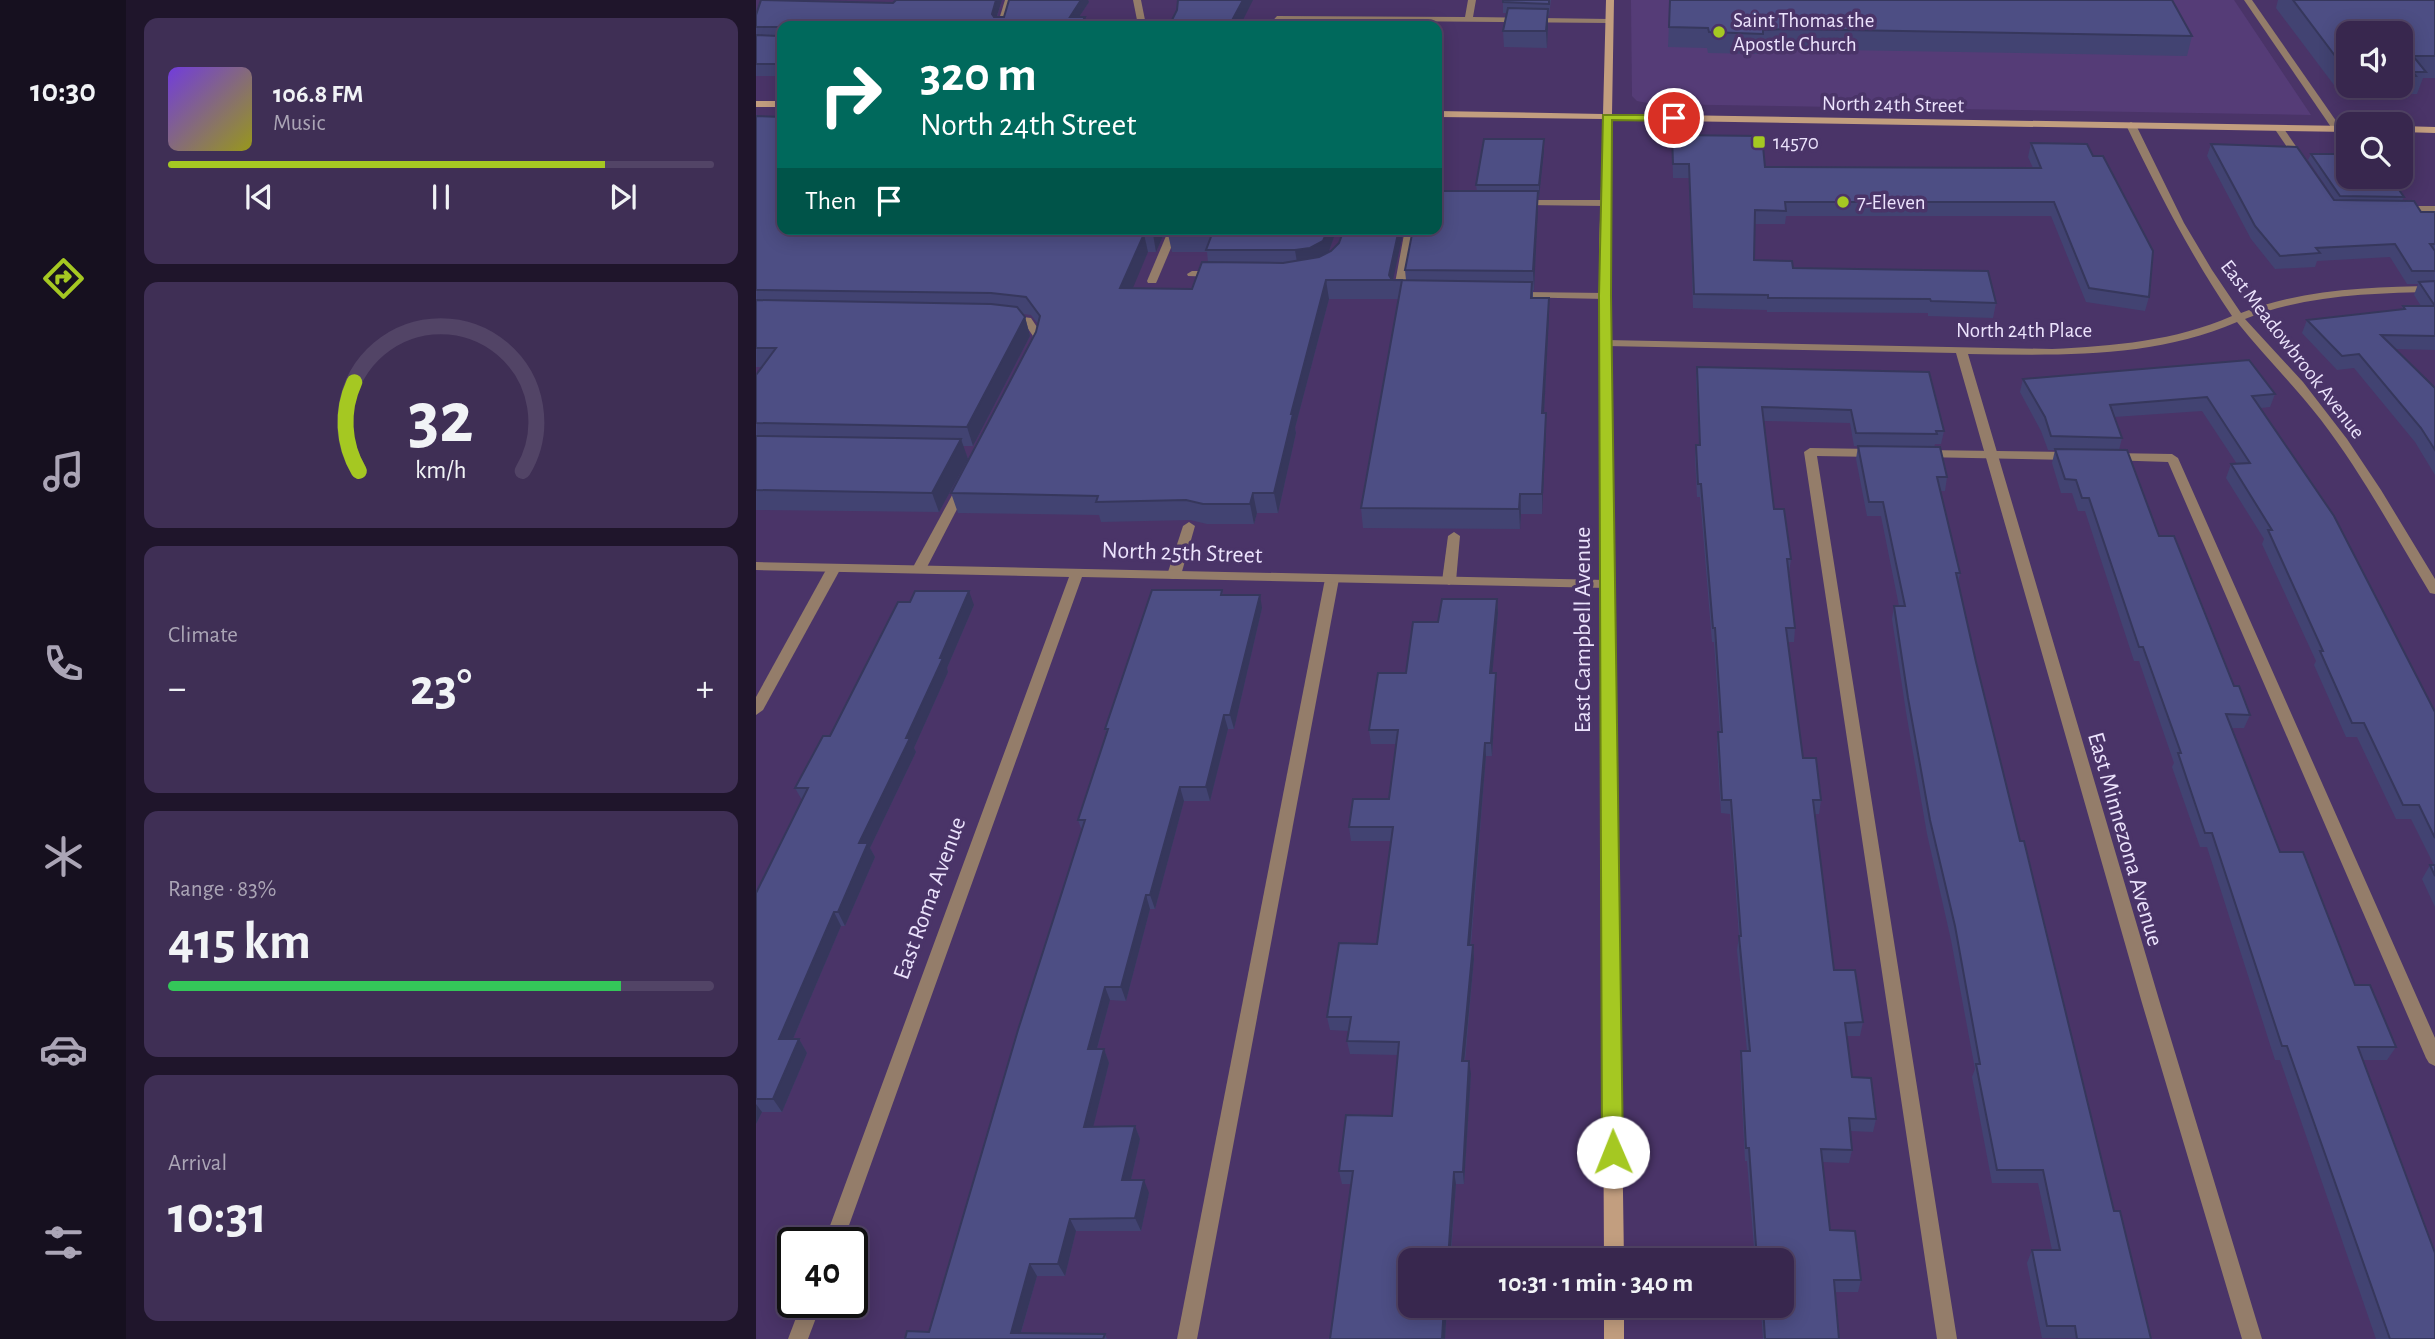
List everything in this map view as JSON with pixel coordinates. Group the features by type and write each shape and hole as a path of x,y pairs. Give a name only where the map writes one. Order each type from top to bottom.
{"street":[{"path":"1003,21 1009,0"},
{"path":"1137,0 1140,21"},
{"path":"1468,20 1472,0"},
{"name":"East Campbell Avenue","path":"1610,0 1605,296 1614,1248"},
{"path":"2248,0 2336,128"},
{"path":"1275,21 1277,18 1355,21"},
{"path":"1424,21 1609,21"},
{"path":"756,104 777,104"},
{"name":"North 24th Street","path":"1442,114 2336,128"},
{"name":"East Meadowbrook Avenue","path":"2131,125 2196,253 2238,317 2308,396 2348,448 2390,512 2435,590"},
{"path":"2279,128 2305,167"},
{"path":"2413,129 2435,130"},
{"path":"1514,203 1605,203"},
{"path":"2384,208 2435,209"},
{"path":"1152,281 1171,235"},
{"path":"1409,235 1398,294 1412,294"},
{"path":"1192,274 1230,274"},
{"name":"North 24th Place","path":"1606,343 2053,352 2149,344 2216,326 2268,307 2351,293 2435,289"},
{"path":"1508,295 1605,296"},
{"path":"997,317 1027,320 1038,336 1027,362"},
{"name":"East Minnezona Avenue","path":"1961,350 2252,1339"},
{"path":"1888,453 1810,452 1947,1339"},
{"path":"1914,454 2172,458 2435,1058"},
{"path":"919,569 969,474"},
{"path":"1174,575 1189,526"},
{"path":"1449,581 1454,536"},
{"name":"North 25th Street","path":"756,566 1607,584"},
{"path":"756,710 834,568"},
{"name":"East Roma Avenue","path":"838,1227 1077,572"},
{"path":"1187,1339 1332,579"},
{"path":"798,1339 805,1318"},
{"path":"1614,1318 1614,1339"}],"shaded area":[{"path":"1631,0 2234,0 2311,115 1653,104 1637,101 1632,96"}],"building":[{"path":"761,0 893,3 896,0 996,0 992,14 994,17 1004,17 1009,0 1081,0 1070,17 1085,17 1083,21 777,21 777,27 756,27 756,15"},
{"path":"1178,0 1243,0 1232,21 1172,21"},
{"path":"1549,0 1549,4 1503,2"},
{"path":"1670,0 2172,0 2192,36 1785,29 1763,30 1763,34 1709,32 1708,28 1669,27"},
{"path":"2293,0 2435,0 2435,56 2413,56 2413,21 2336,21 2336,57"},
{"path":"1508,8 1548,9 1546,31 1503,31"},
{"path":"756,35 777,36 777,64 756,64"},
{"path":"2413,56 2426,72 2413,72"},
{"path":"756,116 777,117 777,235 1144,235 1120,288 1192,289 1202,262 1283,263 1319,257 1331,251 1339,243 1342,235 1398,235 1389,275 1392,280 1326,280 1291,414 1274,493 1253,493 1250,504 1203,504 1186,500 1096,502 1098,496 951,493 1036,332 1040,316 1026,297 991,293 756,290"},
{"path":"1672,135 1762,136 1765,167 2041,168 2031,143 2087,144 2093,156 2103,156 2153,251 2149,297 2089,288 2054,202 1785,202 1786,211 1755,210 1754,260 1792,261 1793,268 1988,271 1996,303 1694,294 1689,164 1673,164"},
{"path":"1484,139 1544,139 1539,185 1476,185"},
{"path":"2211,144 2297,147 2334,200 2414,201 2421,212 2435,212 2435,244 2430,244 2435,251 2435,271 2412,271 2395,244 2316,248 2320,253 2280,256 2255,226"},
{"path":"2311,154 2336,154 2336,189 2398,189 2404,197 2340,196"},
{"path":"1442,191 1538,191 1533,271 1405,270 1412,235 1442,235"},
{"path":"1212,235 1326,235 1323,241 1310,248 1295,250 1206,250"},
{"path":"1402,280 1532,282 1531,298 1549,298 1542,413 1546,413 1542,494 1520,494 1519,509 1361,508"},
{"path":"2435,281 2435,306 2419,282"},
{"path":"756,300 991,304 1017,307 1025,317 967,427 756,423 756,375 776,348 756,348"},
{"path":"2403,306 2435,306 2435,336 2381,335 2435,388 2435,450 2421,428 2359,354 2342,356 2307,320 2405,309"},
{"path":"2249,360 2275,394 2252,396 2334,516 2435,712 2435,838 2419,805 2403,805 2364,723 2352,723 2320,651 2323,651 2268,530 2272,530 2231,464 2250,463 2207,397 2110,405 2122,438 2051,436 2045,417 2023,379"},
{"path":"1697,367 1929,372 1944,431 1936,431 1937,434 1856,433 1851,410 1762,407 1774,509 1784,509 1791,559 1787,559 1795,628 1786,628 1803,758 1816,758 1821,800 1813,800 1834,970 1855,970 1863,1022 1845,1023 1852,1077 1871,1078 1876,1119 1849,1118 1852,1150 1821,1149 1830,1230 1855,1231 1861,1280 1834,1280 1839,1339 1765,1339 1764,1318 1794,1318 1794,1248 1756,1248 1749,1148 1746,1148 1741,1051 1750,1051 1739,936 1731,800 1722,800 1718,732 1722,732 1715,628 1701,484 1698,484 1696,445 1700,445"},
{"path":"756,436 961,439 932,493 756,490"},
{"path":"1858,446 1940,447 1947,477 1937,477 1960,573 1956,573 1976,662 2020,841 2024,841 2114,1211 2120,1211 2151,1339 2077,1339 2075,1326 2047,1326 2032,1250 2060,1250 2043,1170 1997,1170 1976,1064 1980,1064 1955,926 1930,820 1908,698 1894,606 1905,606 1883,502 1869,502"},
{"path":"2055,449 2127,450 2159,536 2174,536 2234,686 2239,686 2250,715 2226,714 2280,852 2303,852 2355,985 2370,985 2396,1047 2358,1047 2435,1253 2435,1339 2390,1339 2287,1046 2282,1046 2212,833 2205,833 2178,753 2181,753 2143,647 2139,647 2089,498 2082,498 2076,480 2065,479"},
{"path":"1152,590 1222,590 1221,595 1260,595 1230,715 1224,715 1206,787 1180,787 1121,987 1105,987 1088,1049 1104,1049 1084,1127 1135,1126 1122,1180 1144,1180 1135,1218 1070,1219 1058,1264 1030,1264 1011,1333 1105,1334 1103,1339 905,1339 907,1331 929,1332 1018,1030 1085,820 1078,820 1108,729 1105,729"},
{"path":"915,591 969,591 940,658 943,658 906,738 910,738 859,843 868,843 838,912 834,912 779,1039 799,1039 773,1099 756,1099 756,893 808,788 795,788 823,736 830,736 898,602 910,602"},
{"path":"1442,599 1497,599 1490,673 1496,673 1491,743 1485,743 1468,945 1473,945 1462,1061 1469,1061 1463,1172 1454,1172 1449,1248 1398,1248 1398,1318 1443,1318 1442,1339 1330,1339 1353,1171 1339,1171 1346,1115 1392,1116 1399,1042 1347,1041 1351,1017 1327,1017 1339,943 1377,944 1393,827 1349,827 1353,799 1389,799 1398,730 1369,730 1378,673 1406,673 1413,622 1438,622"}],"place":[{"name":"Saint Thomas the Apostle Church","path":"1719,32"},
{"name":"14570","path":"1759,142"},
{"name":"7-Eleven","path":"1843,202"}],"route":[{"path":"1613,1152 1604,253 1607,117 1674,118"}]}
